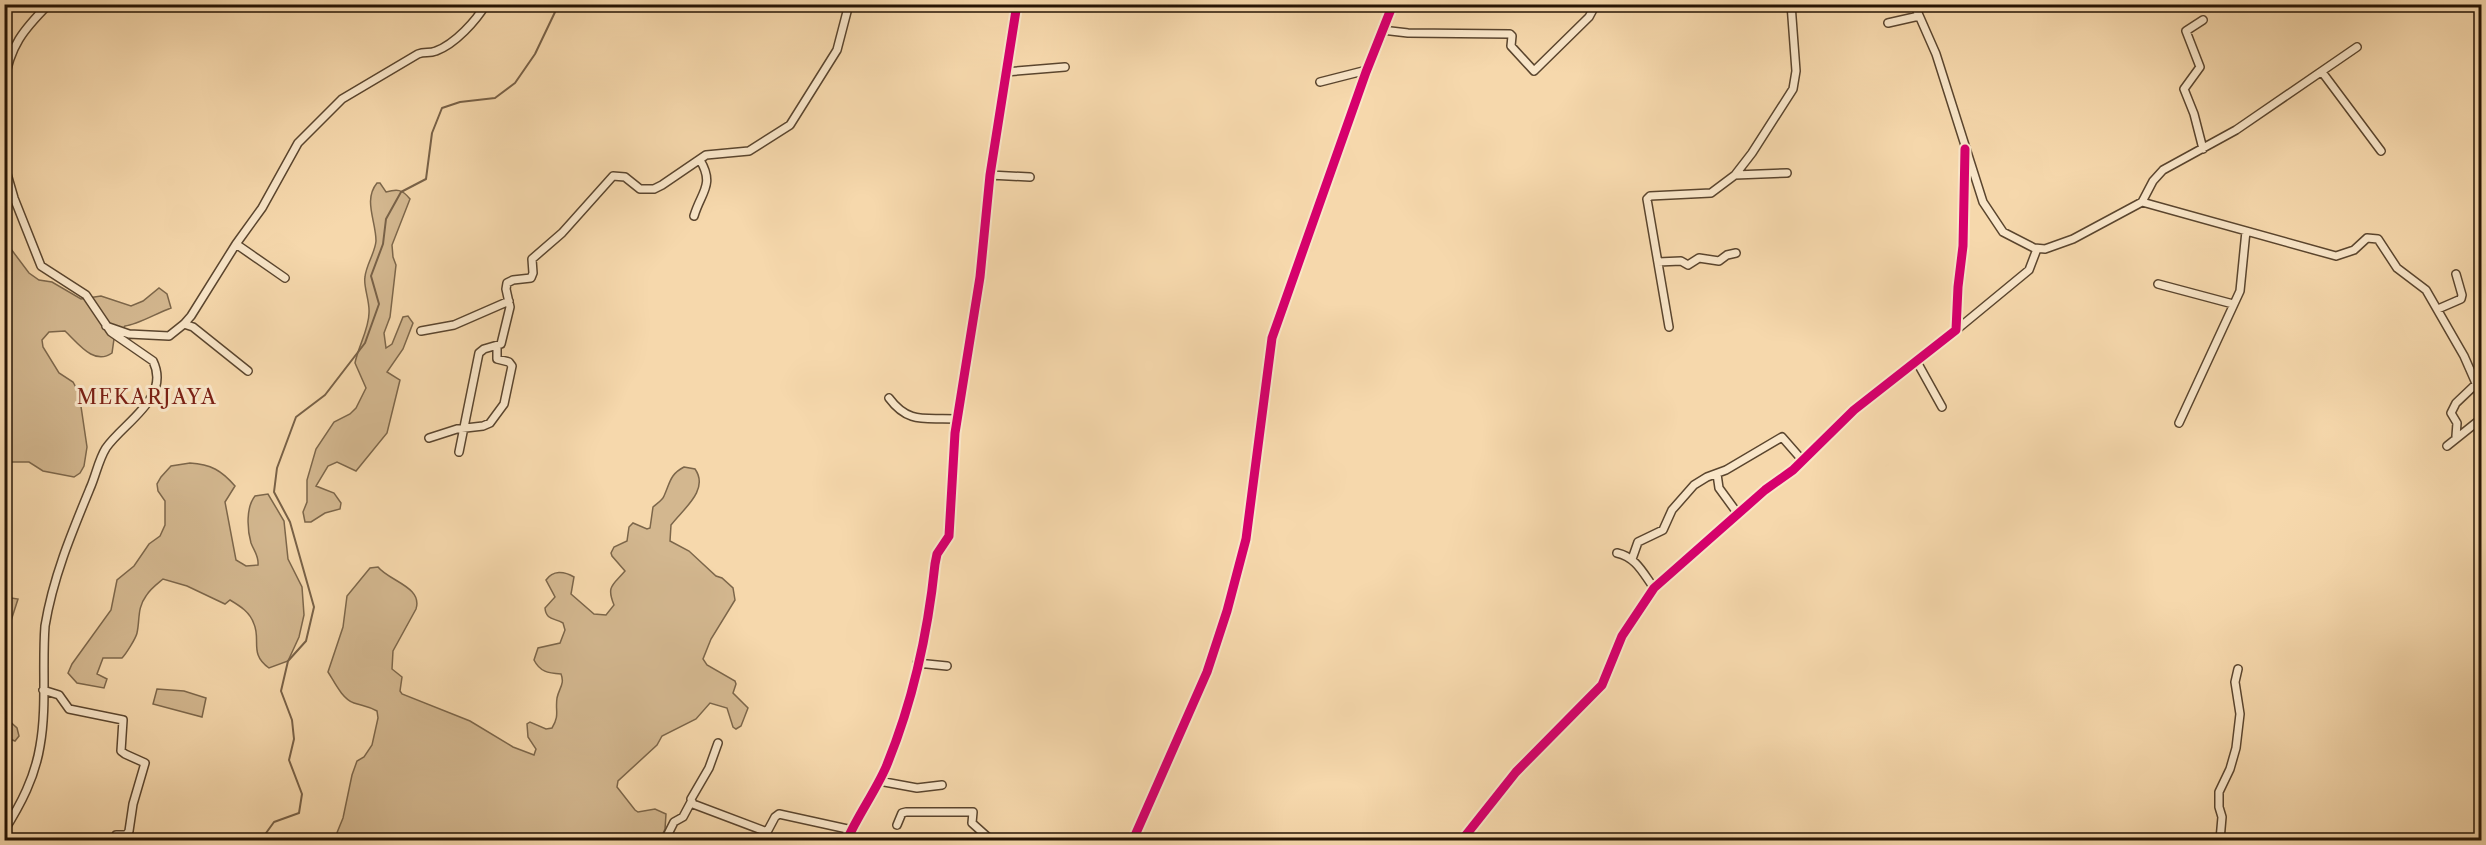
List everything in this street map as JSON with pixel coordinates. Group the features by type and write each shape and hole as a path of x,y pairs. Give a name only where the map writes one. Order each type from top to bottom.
{"street":[{"path":"4,83 7,66 23,30 49,4"},
{"path":"106,326 129,334 161,337 168,336 184,324 262,208 298,142 342,99 418,54 424,51 435,51 448,44 486,4"},
{"path":"459,452 479,352 497,347 501,344 503,337 509,301 507,283 531,278 532,259 550,246 615,174 625,177 640,189 654,189 711,154 741,154 790,125 837,50 849,4"},
{"path":"847,840 879,781 905,710 917,663 937,554 949,536 957,419 980,277 990,175 1017,4"},
{"path":"1133,840 1207,672 1227,611 1246,539 1272,338 1366,70 1393,4"},
{"path":"1382,30 1408,33 1510,34 1512,36 1511,46 1534,71 1589,17 1596,4"},
{"path":"1669,327 1646,203 1648,198 1711,194 1735,175 1793,89 1796,71 1791,4"},
{"path":"1914,4 1936,54 1983,202 2003,232 2037,249 2045,249 2073,239 2142,202 2153,181 2163,170 2236,130 2357,46"},
{"path":"1888,23 1919,16"},
{"path":"2203,20 2186,31 2200,67 2184,89 2194,114 2203,149"},
{"path":"1005,72 1065,67"},
{"path":"1320,82 1366,70"},
{"path":"2322,72 2381,150"},
{"path":"2481,107 2481,131"},
{"path":"1955,332 1963,246 1965,149"},
{"path":"4,153 14,198 41,266 86,295 106,326 123,342 148,356 153,361 158,375 151,398 140,414 113,438 104,451 68,539 48,608 43,659 40,745 34,772 20,804 4,831"},
{"path":"694,216 708,183 706,171 700,160"},
{"path":"1735,175 1787,173"},
{"path":"990,175 1030,177"},
{"path":"2142,202 2336,256 2354,250 2367,238 2378,239 2397,268 2421,284 2438,309 2464,356 2481,398"},
{"path":"2179,423 2240,291 2246,231"},
{"path":"236,244 285,279"},
{"path":"1462,840 1516,772 1602,685 1622,636 1654,588 1738,514 1803,461 1854,410 1955,332 2029,270 2037,249"},
{"path":"1658,262 1681,261 1688,265 1699,258 1722,260 1726,255 1736,253"},
{"path":"2438,309 2460,299 2462,295 2456,274"},
{"path":"2158,284 2233,304"},
{"path":"421,331 454,325 509,301"},
{"path":"184,324 193,327 248,370"},
{"path":"429,438 487,424 503,408 512,366 509,362 497,359 497,347"},
{"path":"1917,362 1942,407"},
{"path":"2447,446 2456,436 2457,423 2451,413 2456,403 2476,384"},
{"path":"889,398 904,415 912,418 957,419"},
{"path":"2456,436 2462,435 2481,418"},
{"path":"1632,559 1638,542 1663,530 1672,510 1694,485 1707,477 1717,474 1782,437 1803,461"},
{"path":"1717,474 1719,489 1738,514"},
{"path":"1617,553 1627,555 1632,559 1654,588"},
{"path":"917,663 947,666"},
{"path":"2220,840 2222,817 2219,792 2233,759 2240,714 2235,682 2238,669"},
{"path":"43,690 59,695 69,709 121,719 125,724 122,750 125,754 143,760 145,763 133,804 129,831 126,835 116,835 114,840"},
{"path":"665,840 674,822 683,817 709,768 718,743"},
{"path":"879,781 917,788 942,786"},
{"path":"690,802 736,822 767,832 776,815 779,814 852,830"},
{"path":"897,825 902,813 906,812 973,812 972,823 991,840"}],"shaded area":[{"path":"377,183 380,183 386,192 399,191 410,199 392,245 396,265 390,317 384,333 386,348 392,344 403,317 408,316 413,323 403,349 387,372 400,380 387,433 356,471 337,462 328,466 316,486 334,493 341,503 340,509 325,513 311,522 305,522 303,512 307,502 307,480 316,449 334,422 350,414 356,408 366,388 355,363 369,319 365,281 376,241 371,196"},
{"path":"5,241 29,273 39,280 52,282 81,299 101,296 131,306 143,301 159,288 167,294 171,308 125,326 114,339 112,353 105,356 93,355 65,331 49,332 42,340 43,347 59,373 73,382 79,393 87,447 84,466 74,477 43,471 29,462 10,462 5,472"},
{"path":"190,463 216,469 235,486 225,502 236,560 246,566 258,565 248,525 250,506 255,496 268,494 284,521 288,559 302,587 304,615 299,637 288,661 269,668 263,663 257,652 256,630 252,620 247,613 230,600 225,604 187,586 163,579 143,601 136,635 124,656 122,658 103,658 97,674 107,679 104,688 77,683 68,673 111,610 117,580 134,566 149,544 160,536 165,525 165,501 158,491 157,484 171,466"},
{"path":"684,467 695,469 699,477 699,484 693,499 671,525 670,541 689,551 733,588 735,600 711,639 703,659 707,665 735,681 733,693 748,708 741,726 736,729 733,727 727,708 710,703 696,719 662,736 657,745 618,781 617,787 635,810 638,812 655,809 666,814 665,829 660,840 334,840 343,818 357,761 364,757 372,745 378,718 377,711 346,698 328,672 343,627 347,596 370,568 378,567 404,585 415,595 417,601 416,609 393,651 392,669 402,677 400,691 402,694 470,721 513,747 534,755 536,749 528,737 527,724 530,722 546,729 552,728 556,720 557,698 562,681 561,674 545,671 534,660 538,648 560,643 565,630 563,623 549,617 546,612 545,608 555,597 546,580 552,574 559,572 574,577 571,594 594,614 606,615 614,605 611,594 612,586 625,571 612,556 614,547 627,541 629,527 633,523 647,529 650,528 653,507 663,498 673,476"},
{"path":"5,597 18,599 10,624 5,631"},
{"path":"157,689 184,691 206,698 202,717 153,704"},
{"path":"5,717 17,728 19,736 15,741 5,737"}],"waterway":[{"path":"261,840 274,822 299,813 302,794 289,760 294,739 292,720 281,691 288,661 306,641 314,607 290,522 274,492 277,468 296,417 325,395 365,343 379,304 371,276 383,244 386,219 401,192 426,179 432,133 442,108 460,102 495,98 515,83 535,54 556,10 570,4"}],"cycle path":[{"path":"847,840 886,767 904,718 918,667 937,554 949,536 955,433 980,277 990,175 1017,4"},
{"path":"1133,840 1207,672 1227,611 1246,539 1272,338 1366,72 1393,4"},
{"path":"1462,840 1516,772 1602,685 1622,636 1654,588 1765,490 1793,470 1854,410 1956,330 1963,246 1965,149"}],"district":[{"name":"MEKARJAYA","path":"147,397"}]}
